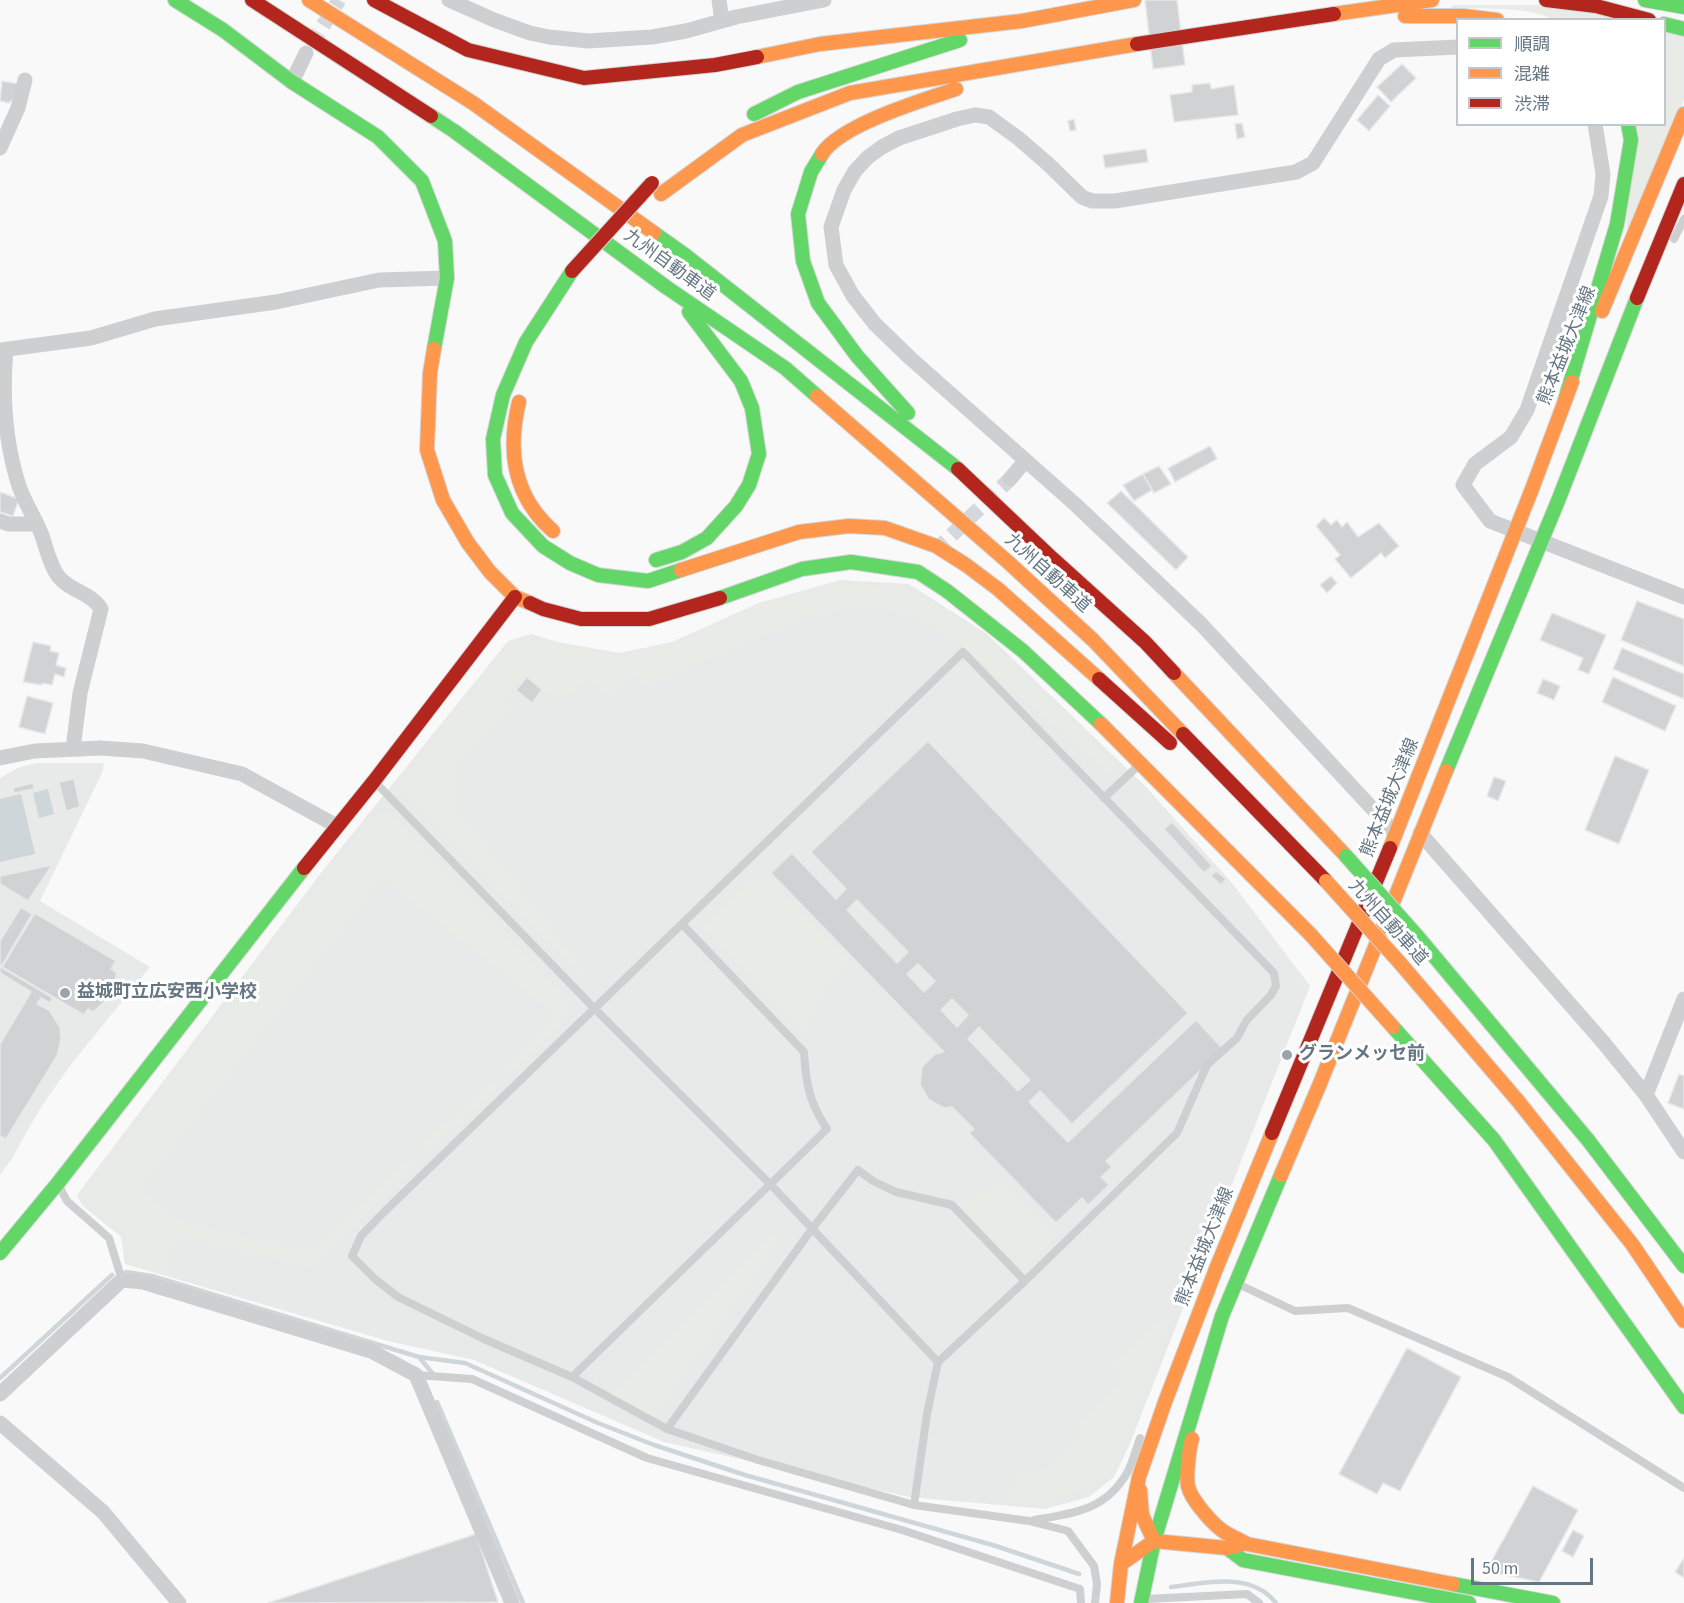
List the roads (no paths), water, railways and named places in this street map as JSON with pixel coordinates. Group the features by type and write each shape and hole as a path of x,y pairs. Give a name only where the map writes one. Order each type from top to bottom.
{"main road":[{"path":"175,0 223,30 292,82 378,137 422,181 445,241 447,278 430,373 427,450 443,500 468,543 490,572 515,597 543,609 581,619 649,619 712,601 802,569 851,562 921,568 1023,651 1103,726 1311,935 1494,1140 1684,1407"},
{"name":"九州自動車道","path":"252,0 454,131 666,287 785,368 1094,640 1326,881 1400,963 1518,1101 1625,1235 1684,1320"},
{"name":"九州自動車道","path":"309,0 473,103 685,255 950,461 1145,642 1346,856 1540,1081 1645,1211 1684,1266"},
{"path":"374,0 468,50 584,78 715,65 820,44 1022,21 1134,0"},
{"path":"607,256 654,203 742,135 850,93 1168,39 1432,0"},
{"path":"1546,0 1596,6 1641,18"},
{"path":"1645,0 1684,7"},
{"path":"1323,16 1480,18"},
{"path":"745,119 798,92 1022,21"},
{"path":"1666,24 1684,28"},
{"path":"950,461 857,356 818,303 803,261 798,214 811,172 826,147 860,124 1031,63"},
{"name":"熊本益城大津線","path":"1117,1603 1121,1564 1139,1477 1165,1402 1216,1269 1396,834 1565,400 1684,114"},
{"path":"1565,400 1617,224 1632,140 1628,126"},
{"path":"666,171 652,183 572,271 526,342 503,395 493,439 495,475 512,513 543,546 570,562 598,575 648,581 799,532 829,528 849,526 885,528 936,546 998,589 1326,881"},
{"path":"1142,1601 1154,1541 1222,1316 1319,1086 1420,833 1558,501 1617,346 1684,184"},
{"path":"639,562 660,560 682,552 707,538 736,506 749,485 759,454 752,408 741,381 693,317 666,287"},
{"path":"524,387 517,408 513,437 513,452 520,482 531,507 541,520 561,538"},
{"path":"0,1253 58,1183 374,781 515,597"},
{"path":"1222,1316 1221,1348 1190,1446 1188,1486 1196,1502 1224,1532 1246,1544 1553,1603"},
{"path":"1139,1477 1142,1515 1154,1541"},
{"path":"1121,1564 1154,1541 1227,1548 1246,1544"},
{"path":"1227,1548 1244,1560 1469,1603"}],"street":[{"path":"449,0 530,33 588,41 652,37 824,0"},
{"path":"719,0 722,21"},
{"path":"1396,834 1201,624 1076,505 875,324 853,297 836,265 831,227 844,190 855,171 868,157 898,138 975,115 989,117 1004,127 1047,163 1082,197 1092,201 1115,201 1296,172 1313,163 1379,59 1394,50 1456,47"},
{"path":"292,82 306,53"},
{"path":"0,148 18,108 25,80"},
{"path":"1595,126 1603,174 1601,196 1527,410 1511,437 1475,465 1463,485 1490,521 1684,597"},
{"path":"73,749 80,693 101,609 98,602 65,584 56,574 18,484 8,442 3,350 91,338 155,320 276,302 379,280 447,278"},
{"path":"1010,479 1025,461"},
{"path":"0,521 8,524 36,524"},
{"path":"0,758 35,751 73,749 142,751 242,774 337,826"},
{"path":"1420,833 1595,1033 1646,1095 1684,1152"},
{"path":"1646,1095 1684,999"},
{"path":"0,1394 122,1280 143,1282 372,1351 416,1375 512,1603"},
{"path":"0,1423 103,1512 179,1603"}],"lane":[{"path":"1668,248 1684,219"},
{"path":"1617,346 1663,258"},
{"path":"914,1505 927,1414 938,1362 1177,1132 1207,1065 1237,1038 1246,1021 1271,995 1276,986 1274,972 963,652 383,1213 361,1236 352,1256 375,1279 399,1297 484,1339 572,1377 668,1429 758,1460 914,1505 1029,1521 1068,1531 1094,1566 1097,1584 1095,1603"},
{"path":"1104,798 1140,764"},
{"path":"374,781 594,1008 771,1185 938,1362"},
{"path":"572,1377 827,1129 819,1117 808,1090 804,1052 682,924"},
{"path":"668,1429 812,1229 858,1170 873,1181 896,1192 952,1205 1024,1281"},
{"path":"58,1183 67,1201 109,1238 122,1280"},
{"path":"1197,1292 1216,1269"},
{"path":"1236,1283 1295,1311 1348,1308 1508,1377 1684,1488"},
{"path":"416,1375 472,1379 647,1458 902,1530 1080,1588 1081,1603"},
{"path":"1029,1521 1076,1513 1098,1504 1117,1487 1127,1472 1143,1429"},
{"path":"1142,1601 1247,1594 1259,1603"}],"waterway":[{"path":"126,1272 152,1276 419,1357 465,1363 598,1423 654,1445 745,1475 996,1546 1079,1574"},
{"path":"0,1378 112,1275"},
{"path":"419,1357 433,1374"},
{"path":"437,1402 523,1603"},
{"path":"1171,1587 1213,1582 1241,1583 1254,1586 1276,1603"}],"tunnel":[{"path":"311,45 339,0"},
{"path":"935,551 1010,479"}],"place":[{"name":"益城町立広安西小学校","path":"65,993"},
{"name":"グランメッセ前","path":"1287,1055"}]}
